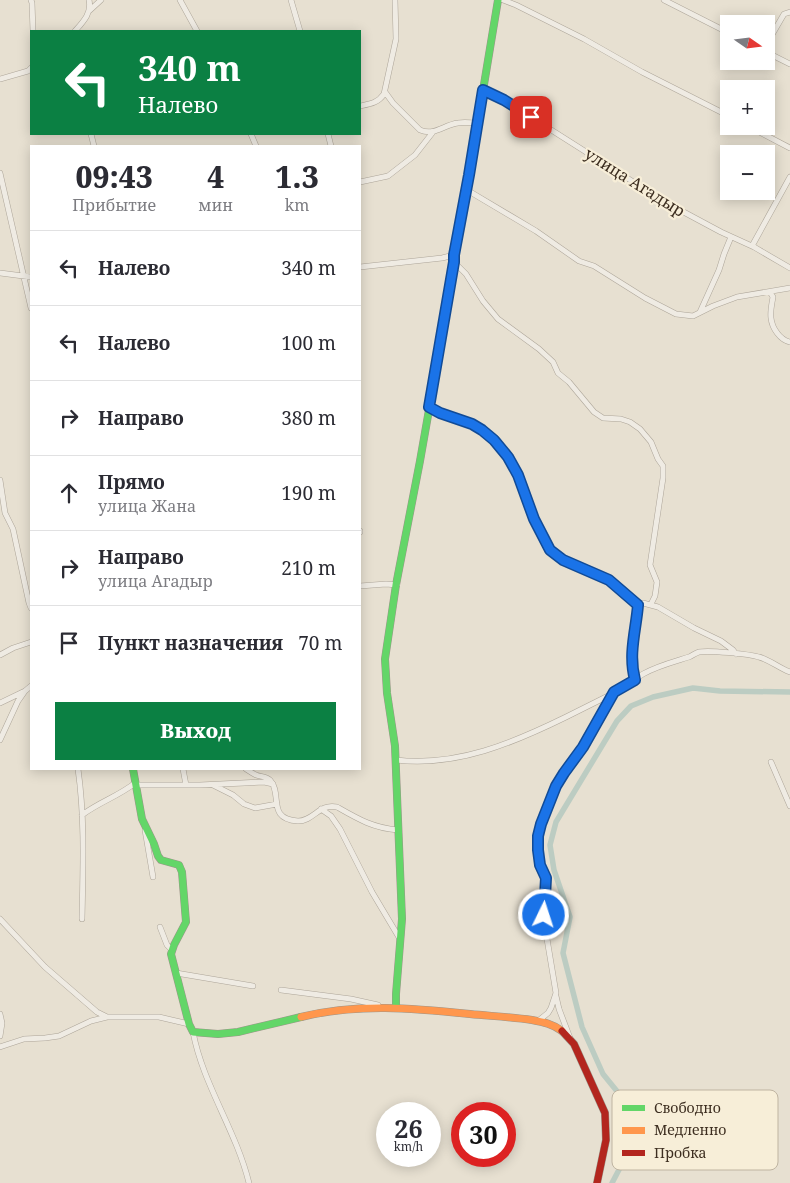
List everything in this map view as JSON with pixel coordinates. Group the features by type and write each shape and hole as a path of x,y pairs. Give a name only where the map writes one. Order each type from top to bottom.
{"street":[{"path":"31,0 33,30"},
{"path":"76,30 87,16 89,0"},
{"path":"89,11 102,0"},
{"path":"180,0 196,30"},
{"path":"291,0 300,30"},
{"path":"361,106 380,100 385,92 396,39 395,0"},
{"path":"396,1007 402,919 396,760 384,669 386,647 467,190 498,0"},
{"path":"503,0 584,39 642,72 720,111"},
{"path":"664,0 720,28"},
{"path":"775,30 784,14 790,12"},
{"path":"775,56 790,64"},
{"path":"0,79 30,69"},
{"name":"улица Агадыр","path":"483,90 504,100 665,202 752,246 790,268"},
{"path":"385,92 393,103 420,130 429,133 458,123 478,122"},
{"path":"361,182 388,176 415,155 433,132"},
{"path":"765,135 790,148"},
{"path":"0,177 30,303"},
{"path":"752,246 790,177"},
{"path":"467,190 536,231 578,260 594,266 645,298 676,314 693,316 737,297 790,288"},
{"path":"700,312 719,270 731,237"},
{"path":"361,267 442,258 454,259 498,319 539,349 553,362 558,373 569,382 594,412 603,418 621,419 630,422 640,429 651,442 664,466 650,565 657,582 655,596 651,604"},
{"path":"0,272 30,277"},
{"path":"770,292 773,297 772,324 777,334 785,341 790,342"},
{"path":"429,407 440,413 472,424 494,440 508,457 518,475 534,519 550,550 563,560 609,580 638,605"},
{"path":"0,480 5,512 13,529 30,606"},
{"path":"361,586 397,585"},
{"path":"638,605 643,602 658,607 721,641 736,654"},
{"path":"635,680 632,671 632,651 638,605"},
{"path":"0,655 30,642"},
{"path":"396,760 412,762 451,759 482,752 512,742 542,729 614,692 643,674 698,652 707,651 759,657 790,672"},
{"path":"0,703 30,687"},
{"path":"0,740 18,701 25,691"},
{"path":"597,1183 606,1140 605,1113 571,1040 559,1009 544,915 546,878 540,865 538,836 556,786 583,747 614,692"},
{"path":"771,762 790,806"},
{"path":"78,770 82,804 82,919"},
{"path":"133,770 142,819 158,856 162,860 179,865 182,872 186,922 184,929 174,944 171,954 201,1062 240,1153 249,1183"},
{"path":"183,770 186,785"},
{"path":"248,770 268,778 273,784 279,813 286,818 295,821 305,821 324,807 332,806 364,822 398,830"},
{"path":"82,815 135,784 186,785 264,782 273,784"},
{"path":"213,784 233,795 244,804 256,808 277,804"},
{"path":"322,809 331,816 340,829 372,892 400,939"},
{"path":"145,825 153,877"},
{"path":"0,919 45,967 97,1012 108,1017"},
{"path":"160,927 167,945 172,950"},
{"path":"176,973 253,986"},
{"path":"281,990 351,999 384,1007"},
{"path":"538,1021 548,1014 556,993"},
{"path":"0,1047 24,1039 59,1036 91,1020 108,1017 159,1017 209,1034 235,1033 334,1010 384,1007 538,1021 556,1027 571,1040"},
{"path":"0,1014 2,1023 0,1036"}],"waterway":[{"path":"616,1090 603,1074 582,1027 563,953 570,917 554,870 550,845 556,822 617,721 631,706 653,697 693,688 720,691 790,692"},
{"path":"612,1183 619,1170"}],"traffic: fast":[{"path":"471,163 498,0"},
{"path":"396,1007 402,919 395,746 387,693 385,659 396,585 442,336"},
{"path":"133,770 142,819 158,856 161,860 179,865 182,872 186,922 171,954 189,1024 193,1032 218,1034 238,1032 301,1017"}],"traffic: slow":[{"path":"442,336 454,255 471,163"},
{"path":"301,1017 364,1008 406,1009 532,1020 551,1025 562,1031"}],"traffic: jam":[{"path":"562,1031 574,1044 605,1113 606,1140 597,1183"}],"route":[{"path":"531,117 504,100 483,90 429,407 440,413 472,424 494,440 508,457 518,475 534,519 550,550 563,560 609,580 638,605 632,651 632,671 635,680 614,692 583,747 556,786 541,824 538,836 538,850 540,865 546,878 544,915"}]}
